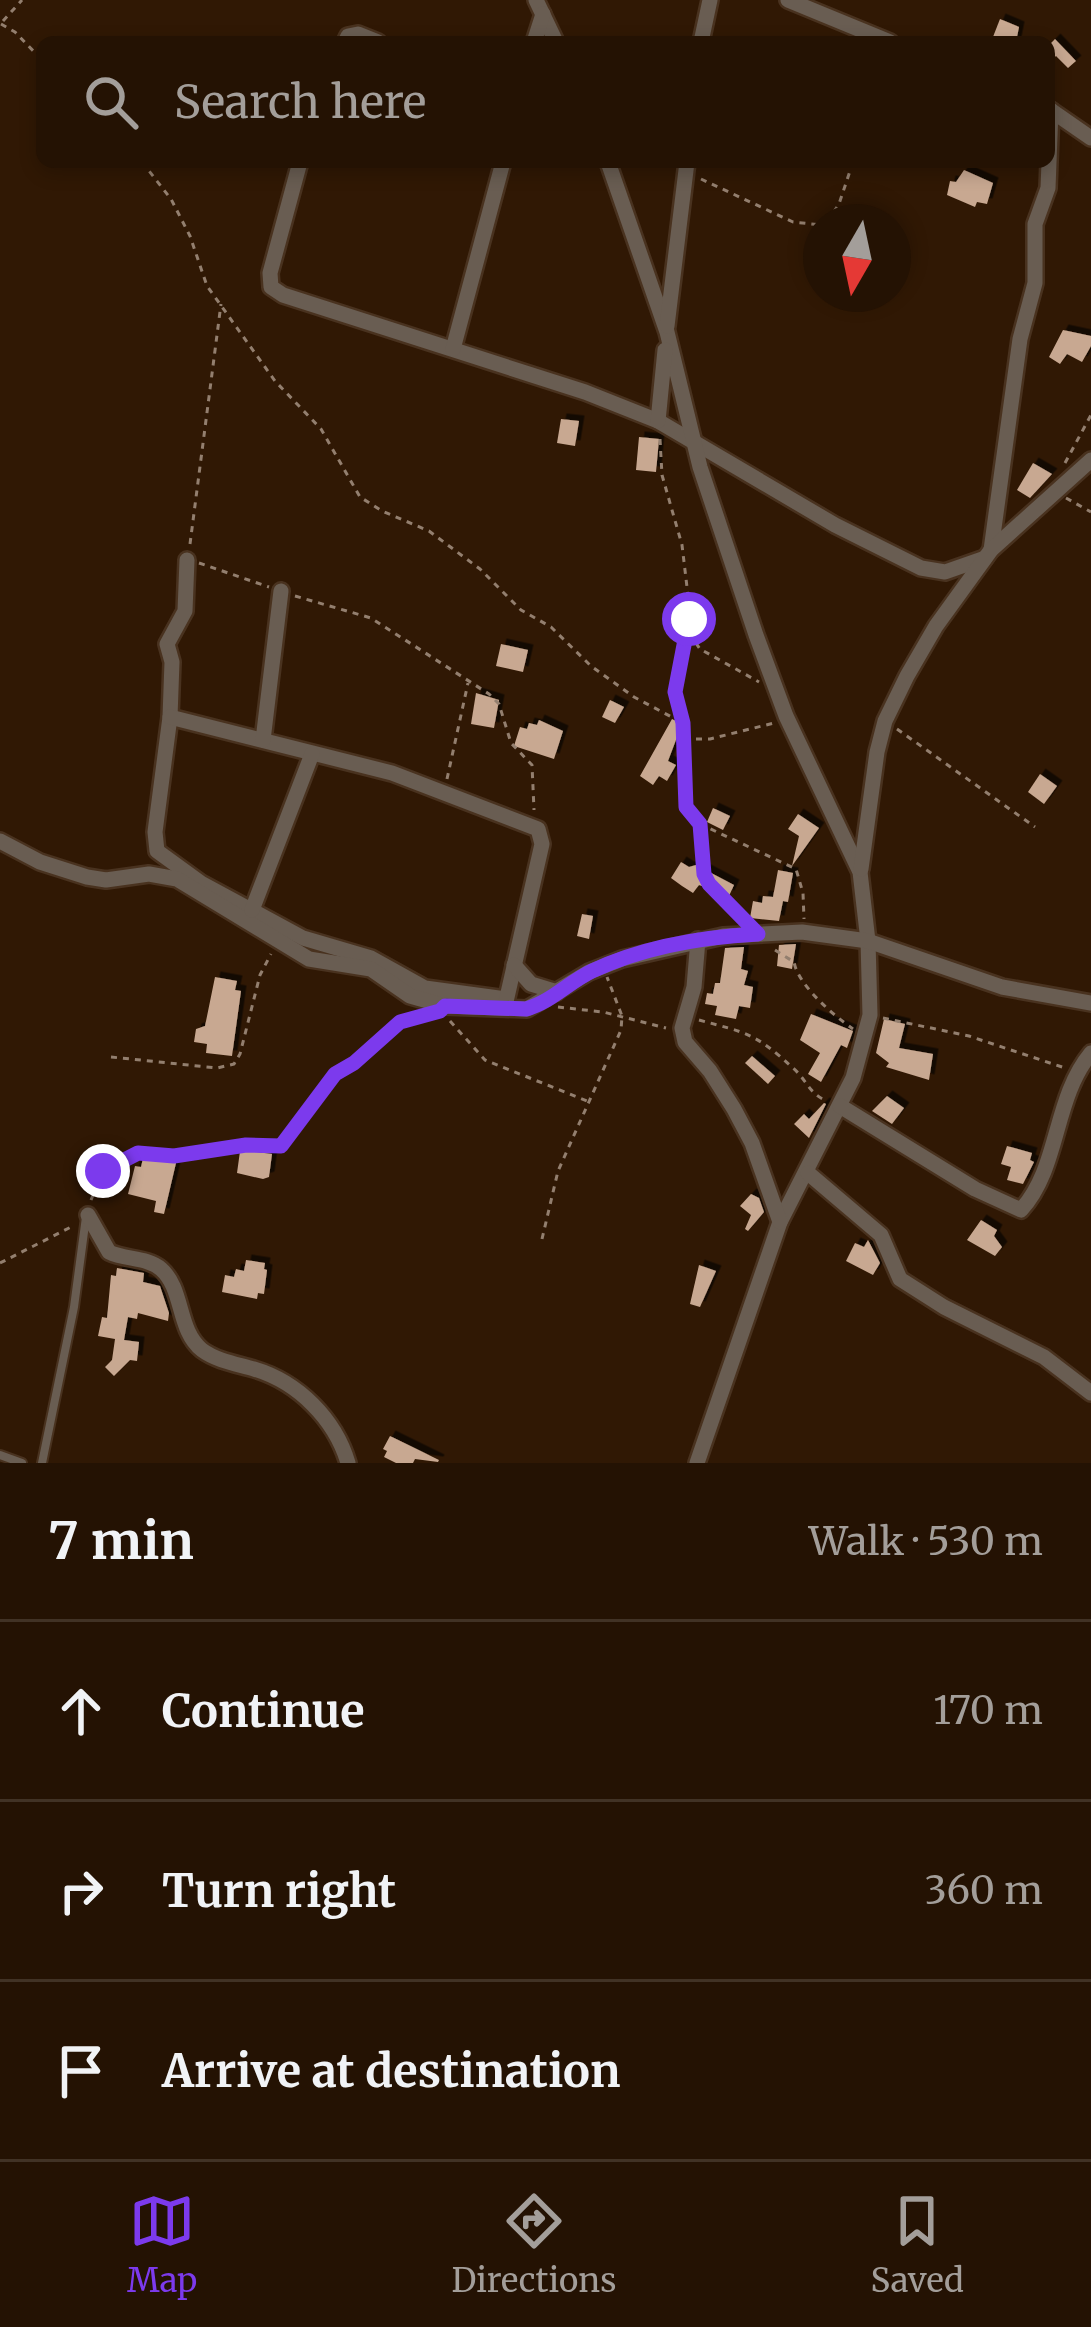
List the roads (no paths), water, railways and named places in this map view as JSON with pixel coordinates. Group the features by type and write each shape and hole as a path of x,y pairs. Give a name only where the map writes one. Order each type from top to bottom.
{"street":[{"path":"702,36 710,0"},
{"path":"788,0 875,36"},
{"path":"535,36 538,4"},
{"path":"538,4 553,36"},
{"path":"1055,113 1091,138"},
{"path":"298,168 279,234 271,287 283,295 658,421 836,525 921,568 945,572 988,554"},
{"path":"453,349 501,168"},
{"path":"610,168 667,332 693,440 776,691 860,872"},
{"path":"658,421 687,168"},
{"path":"988,554 1015,370 1035,283 1035,224 1048,188 1049,168"},
{"path":"697,1463 780,1222 840,1106 866,1036 868,941 860,872 871,784 885,722 936,626 988,554 1091,460"},
{"path":"188,560 185,611 167,644 172,662 170,717 155,832 157,851 201,883 303,938 370,958 413,984 505,1004"},
{"path":"263,740 281,591"},
{"path":"170,717 392,773 538,829 542,844 505,1004"},
{"path":"252,910 312,754"},
{"path":"0,841 40,862 87,877 164,875 177,879 279,943 318,962 371,969 410,996 442,1009 538,1005 602,967 698,940 802,932 868,941 1002,987 1091,1003"},
{"path":"698,940 694,987 682,1028 685,1042 710,1071 752,1143 780,1222"},
{"path":"514,965 531,984 557,992"},
{"path":"840,1106 975,1189 1021,1210 1048,1160 1076,1072 1091,1053"},
{"path":"808,1173 881,1235 900,1279 1044,1357 1091,1393"},
{"path":"87,1216 109,1252 152,1263 169,1277 191,1336 202,1349 287,1381 342,1443 348,1463"}],"lane":[{"path":"42,1463 87,1216"},
{"path":"0,1455 22,1463"}]}
